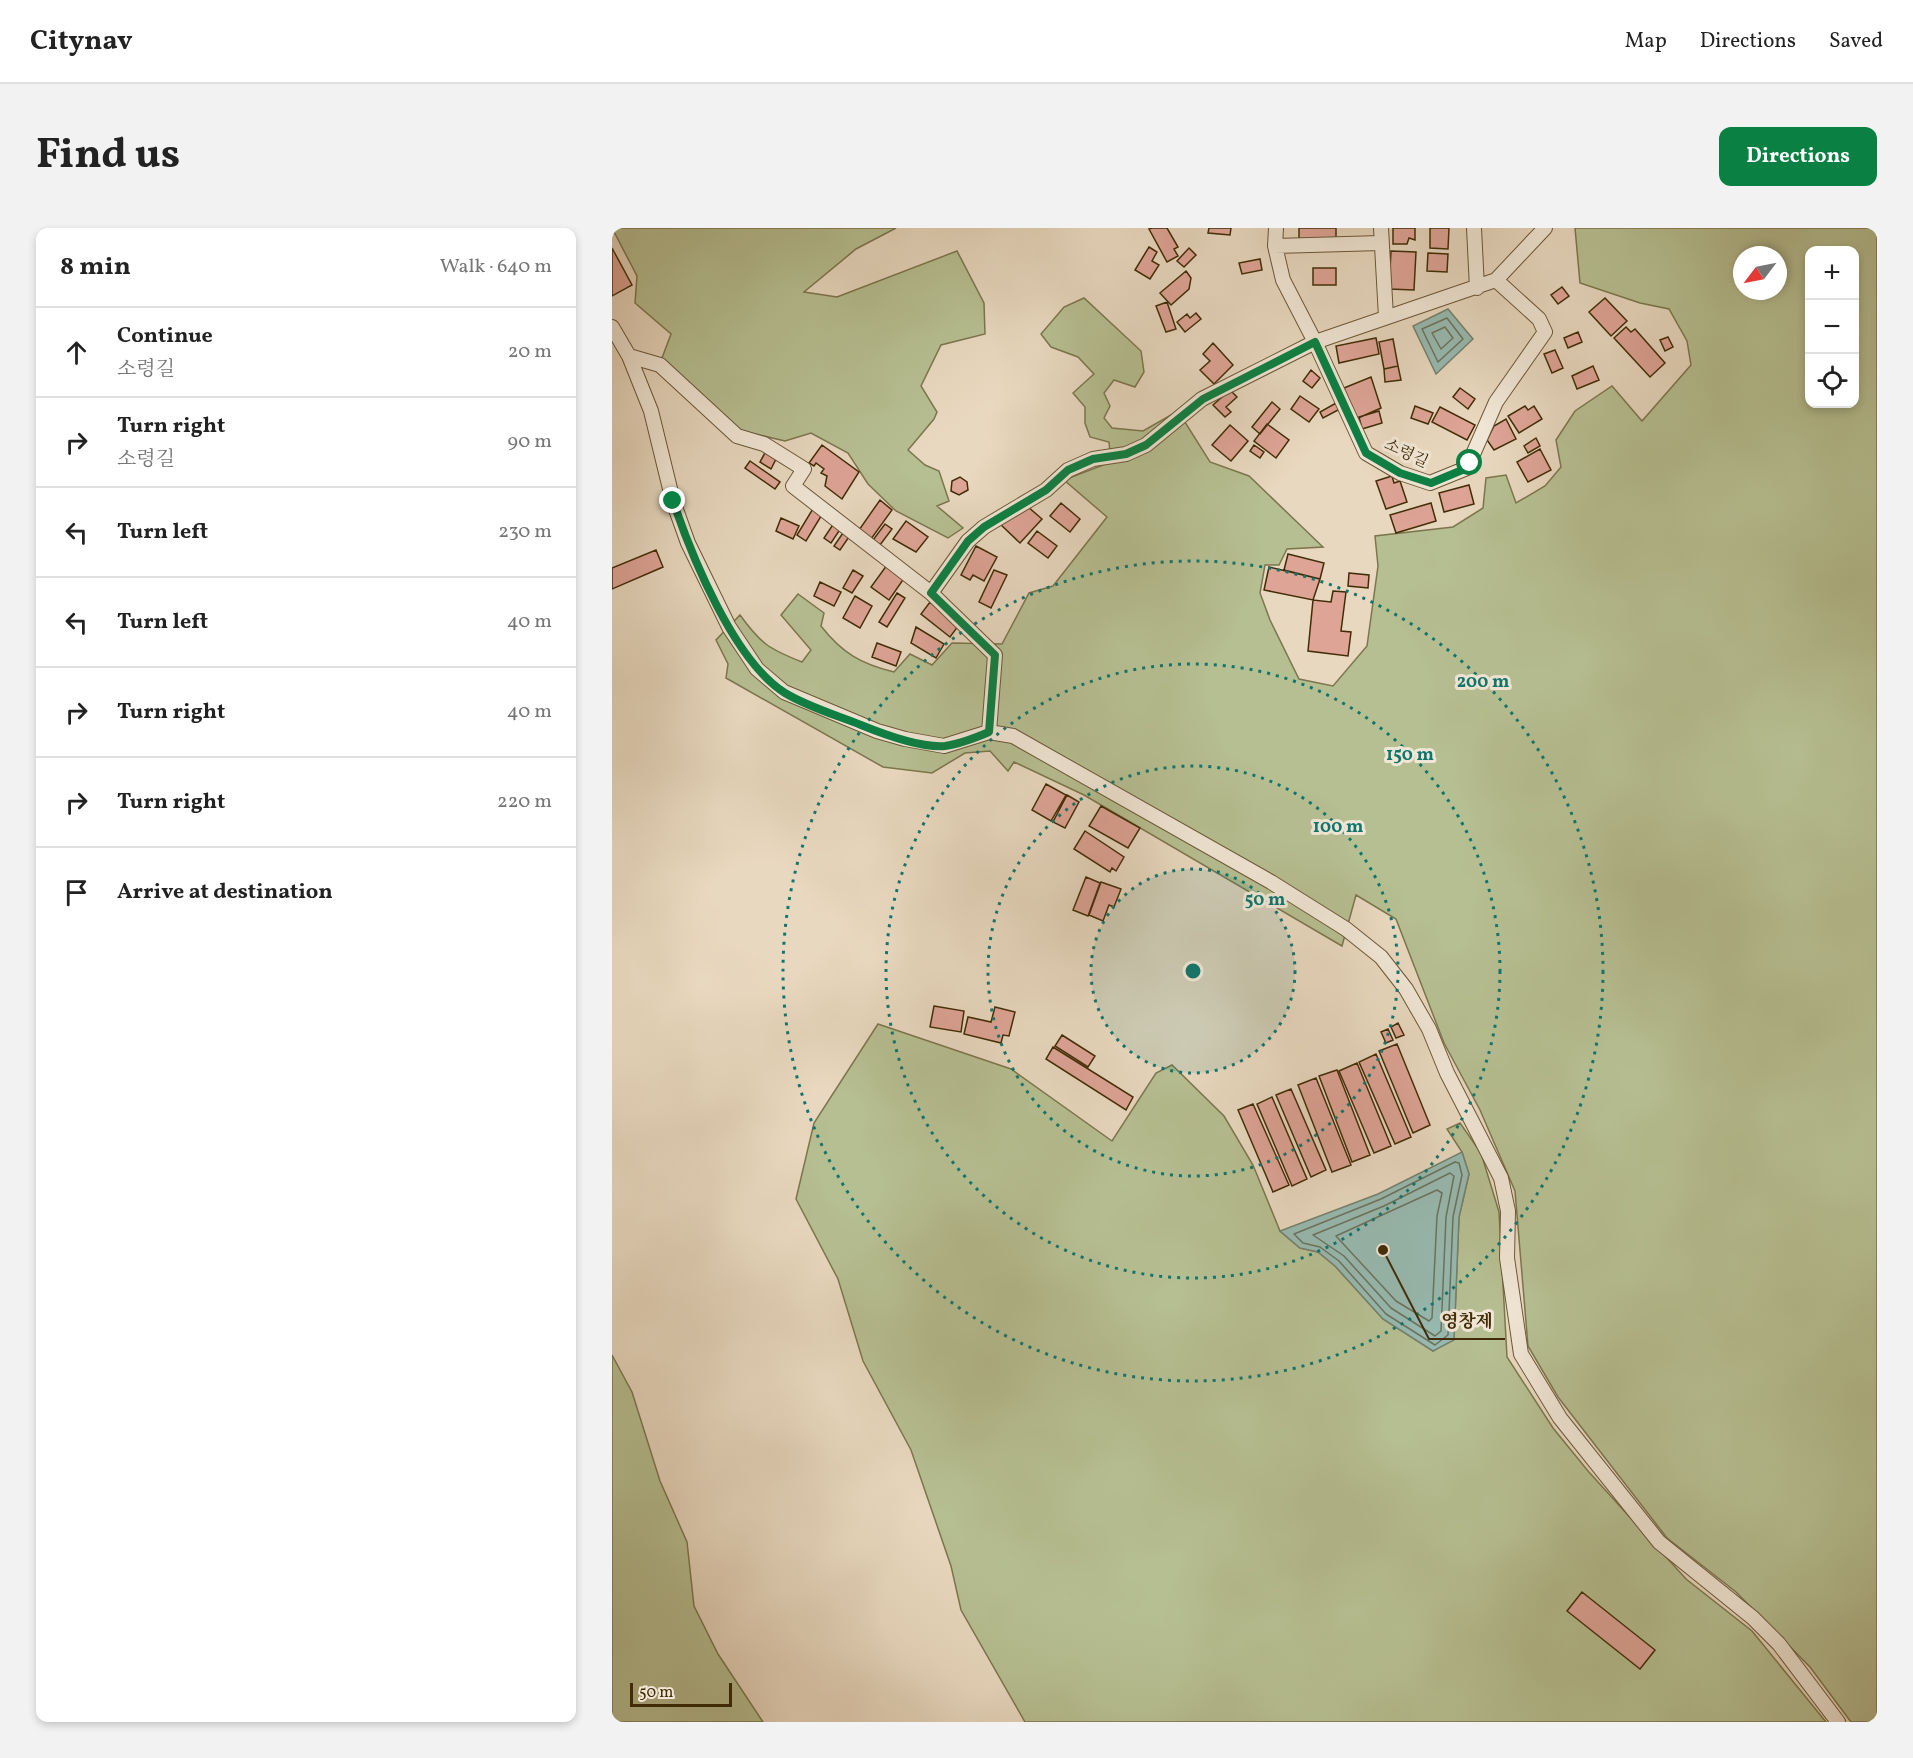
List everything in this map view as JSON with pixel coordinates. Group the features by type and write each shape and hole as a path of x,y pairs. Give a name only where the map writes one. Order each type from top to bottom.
{"street":[{"name":"소령길","path":"1276,228 1275,246 1283,280 1315,342 1366,453 1400,473 1431,483 1467,468 1496,402 1545,332 1539,319 1496,280"},
{"path":"1382,228 1386,317"},
{"path":"1474,228 1477,288"},
{"path":"931,593 968,541 984,527 1046,490 1068,470 1093,459 1126,454 1146,445 1203,399 1315,342 1496,280 1545,228"},
{"path":"1275,246 1381,243"},
{"path":"612,327 629,356 651,411 673,501 687,543 729,627 757,669 784,692 867,728 905,739 944,746 989,732 1013,736 1272,882 1346,929 1381,957 1406,989 1430,1029 1447,1073 1501,1178 1508,1211 1507,1258 1521,1354 1560,1418 1659,1542 1753,1618 1808,1680 1838,1722"},
{"path":"629,356 660,365 737,436 764,444 804,469 793,486 931,593 995,655 989,732"}],"green space":[{"path":"612,228 896,228 856,249 804,292 837,297 957,251 984,303 985,334 941,345 921,386 937,412 934,419 908,450 925,465 939,471 949,501 937,506 963,528 948,538 896,511 868,484 848,453 811,433 785,441 738,430 662,358 671,334 635,303 637,276"},
{"path":"1575,228 1877,228 1877,1722 1851,1722 1810,1667 1736,1592 1667,1538 1558,1397 1528,1346 1515,1191 1480,1110 1444,1043 1396,919 1356,895 1342,946 1084,795 1014,762 1008,771 990,751 965,753 932,773 883,767 726,678 728,664 716,640 740,615 766,644 802,662 811,650 781,615 798,594 824,613 821,626 845,650 862,661 894,672 910,654 932,665 952,643 1002,644 1029,593 1053,586 1107,517 1064,480 1111,462 1109,442 1090,437 1085,423 1085,407 1073,393 1094,374 1078,357 1051,347 1041,334 1064,307 1084,298 1141,351 1144,372 1135,387 1114,380 1104,393 1110,406 1104,418 1112,428 1143,431 1178,411 1210,462 1249,476 1323,547 1287,549 1279,565 1265,565 1260,593 1270,620 1299,679 1333,686 1367,646 1378,566 1375,536 1453,527 1483,508 1486,478 1506,475 1516,503 1545,486 1561,467 1556,440 1575,411 1612,386 1642,421 1691,365 1687,341 1669,309 1640,303 1580,283"},
{"path":"878,1024 1011,1069 1112,1141 1156,1073 1172,1065 1224,1116 1253,1165 1280,1231 1300,1248 1318,1252 1335,1266 1383,1319 1433,1351 1454,1339 1459,1217 1469,1174 1462,1152 1447,1129 1460,1123 1481,1153 1499,1212 1507,1357 1553,1428 1588,1471 1686,1579 1752,1631 1826,1722 1025,1722 961,1610 951,1566 911,1450 863,1361 838,1279 796,1199 814,1123"},
{"path":"612,1355 632,1392 660,1481 687,1542 694,1606 718,1654 763,1722 612,1722"}],"water":[{"path":"1448,309 1473,339 1436,374 1413,326"},
{"path":"1462,1152 1469,1174 1459,1217 1454,1340 1433,1351 1383,1319 1335,1266 1318,1252 1300,1248 1280,1231 1378,1194"}],"building":[{"path":"1167,228 1178,247 1174,249 1178,256 1167,262 1149,229"},
{"path":"1209,228 1231,228 1230,235 1208,233"},
{"path":"1299,228 1336,228 1336,239 1299,239"},
{"path":"1393,228 1415,228 1415,240 1409,238 1407,244 1393,244"},
{"path":"1430,228 1449,228 1448,249 1430,248"},
{"path":"1149,247 1157,252 1152,261 1159,265 1150,279 1135,270"},
{"path":"612,248 632,285 612,296"},
{"path":"1189,248 1196,255 1184,267 1177,261"},
{"path":"1391,251 1416,252 1414,290 1389,289"},
{"path":"1428,253 1448,254 1447,272 1427,271"},
{"path":"1260,259 1262,270 1242,274 1239,263"},
{"path":"1313,268 1336,268 1336,285 1313,285"},
{"path":"1186,271 1191,278 1189,289 1171,305 1160,293"},
{"path":"1562,287 1569,296 1558,304 1551,295"},
{"path":"1605,298 1627,321 1611,336 1589,312"},
{"path":"1167,302 1176,329 1166,332 1156,306"},
{"path":"1196,313 1201,319 1185,332 1177,322 1187,314 1190,318"},
{"path":"1626,327 1631,332 1635,329 1665,363 1650,377 1614,338"},
{"path":"1578,332 1582,342 1568,348 1564,338"},
{"path":"1668,337 1673,347 1665,351 1660,340"},
{"path":"1376,338 1379,354 1339,363 1336,346"},
{"path":"1393,339 1398,366 1384,369 1379,342"},
{"path":"1213,343 1233,365 1214,384 1200,370 1210,361 1203,354"},
{"path":"1555,350 1563,368 1552,373 1544,354"},
{"path":"1398,366 1401,380 1385,382 1384,369"},
{"path":"1593,366 1599,380 1577,389 1572,376"},
{"path":"1311,370 1320,378 1312,388 1303,381"},
{"path":"1371,377 1381,408 1356,419 1344,388"},
{"path":"1460,388 1475,399 1468,409 1453,397"},
{"path":"1230,390 1237,397 1226,407 1231,412 1225,417 1213,405"},
{"path":"1300,396 1319,409 1309,422 1291,409"},
{"path":"1272,402 1280,409 1260,434 1252,427"},
{"path":"1336,403 1340,409 1323,418 1320,412"},
{"path":"1415,406 1433,413 1428,424 1411,418"},
{"path":"1525,406 1528,410 1534,406 1542,419 1519,433 1508,416"},
{"path":"1440,407 1475,425 1467,440 1432,422"},
{"path":"1379,411 1382,423 1362,429 1359,417"},
{"path":"1506,419 1516,439 1494,450 1487,440 1494,426"},
{"path":"1267,424 1289,440 1276,458 1254,441"},
{"path":"1230,425 1248,441 1231,461 1212,445"},
{"path":"1536,438 1540,446 1528,453 1524,446"},
{"path":"822,445 859,472 842,499 825,486 827,476 821,473 824,469 816,463 814,466 809,463"},
{"path":"1254,445 1264,452 1260,458 1250,451"},
{"path":"1540,449 1551,470 1528,482 1517,462"},
{"path":"766,451 777,457 771,469 760,462"},
{"path":"750,461 780,482 775,489 745,468"},
{"path":"1392,476 1394,483 1400,481 1407,502 1386,509 1376,481"},
{"path":"960,477 967,482 968,490 959,495 951,491 952,481"},
{"path":"1469,485 1474,504 1444,512 1439,493"},
{"path":"880,500 892,510 871,539 859,530"},
{"path":"1061,503 1080,519 1070,532 1050,516"},
{"path":"1431,503 1436,521 1396,533 1390,515"},
{"path":"1027,506 1042,519 1020,543 999,523"},
{"path":"814,507 823,513 806,541 797,535"},
{"path":"781,518 799,526 793,539 776,531"},
{"path":"906,521 928,537 916,552 893,539"},
{"path":"834,523 841,528 831,543 824,538"},
{"path":"885,524 892,529 880,545 873,540"},
{"path":"845,530 851,534 840,550 834,546"},
{"path":"1037,531 1057,546 1048,558 1028,543"},
{"path":"976,546 997,557 984,581 973,575 970,580 961,575"},
{"path":"656,550 663,567 612,589 612,568"},
{"path":"1288,554 1324,563 1320,579 1284,570"},
{"path":"887,565 905,577 889,600 871,587"},
{"path":"1269,567 1320,579 1313,600 1264,590"},
{"path":"853,570 863,576 852,593 843,588"},
{"path":"994,570 1007,575 991,608 979,602"},
{"path":"1349,573 1369,575 1368,588 1348,586"},
{"path":"820,582 841,592 834,606 814,596"},
{"path":"1333,591 1346,592 1341,631 1351,632 1348,656 1308,651 1313,600 1331,602"},
{"path":"897,593 905,598 887,627 879,622"},
{"path":"855,596 872,606 860,628 843,618"},
{"path":"930,602 959,625 950,637 921,614"},
{"path":"916,627 944,644 936,658 911,643"},
{"path":"877,643 901,652 896,666 872,657"},
{"path":"1046,784 1066,795 1051,821 1032,810"},
{"path":"1067,795 1079,802 1065,828 1053,822"},
{"path":"1101,806 1140,828 1128,848 1089,826"},
{"path":"1085,831 1124,857 1116,871 1112,868 1110,872 1074,849"},
{"path":"1086,877 1100,883 1088,916 1073,910"},
{"path":"1101,882 1121,889 1114,907 1109,905 1103,921 1089,915"},
{"path":"934,1006 964,1011 961,1032 930,1027"},
{"path":"995,1007 1015,1012 1009,1036 1003,1035 1001,1043 964,1034 968,1017 991,1022"},
{"path":"1398,1023 1404,1035 1396,1038 1391,1027"},
{"path":"1388,1029 1393,1040 1386,1043 1381,1032"},
{"path":"1062,1035 1095,1056 1088,1067 1055,1046"},
{"path":"1397,1044 1430,1125 1413,1133 1379,1051"},
{"path":"1053,1047 1133,1097 1126,1110 1046,1059"},
{"path":"1376,1054 1411,1137 1395,1144 1359,1062"},
{"path":"1357,1063 1391,1146 1374,1153 1339,1071"},
{"path":"1337,1070 1370,1155 1352,1162 1319,1076"},
{"path":"1316,1078 1351,1165 1332,1172 1298,1085"},
{"path":"1291,1089 1326,1170 1311,1177 1276,1095"},
{"path":"1272,1097 1307,1179 1292,1186 1257,1104"},
{"path":"1253,1104 1289,1185 1273,1192 1238,1110"},
{"path":"1582,1592 1655,1650 1640,1669 1567,1611"}],"place":[{"name":"영창제","path":"1383,1250"}],"route":[{"path":"673,501 687,543 729,627 757,669 784,692 826,711 877,731 944,746 989,732 995,655 931,593 968,541 984,527 1046,490 1068,470 1093,459 1126,454 1146,445 1167,425 1203,399 1315,342 1366,453 1400,473 1431,483 1455,475 1467,468 1470,463"}]}
